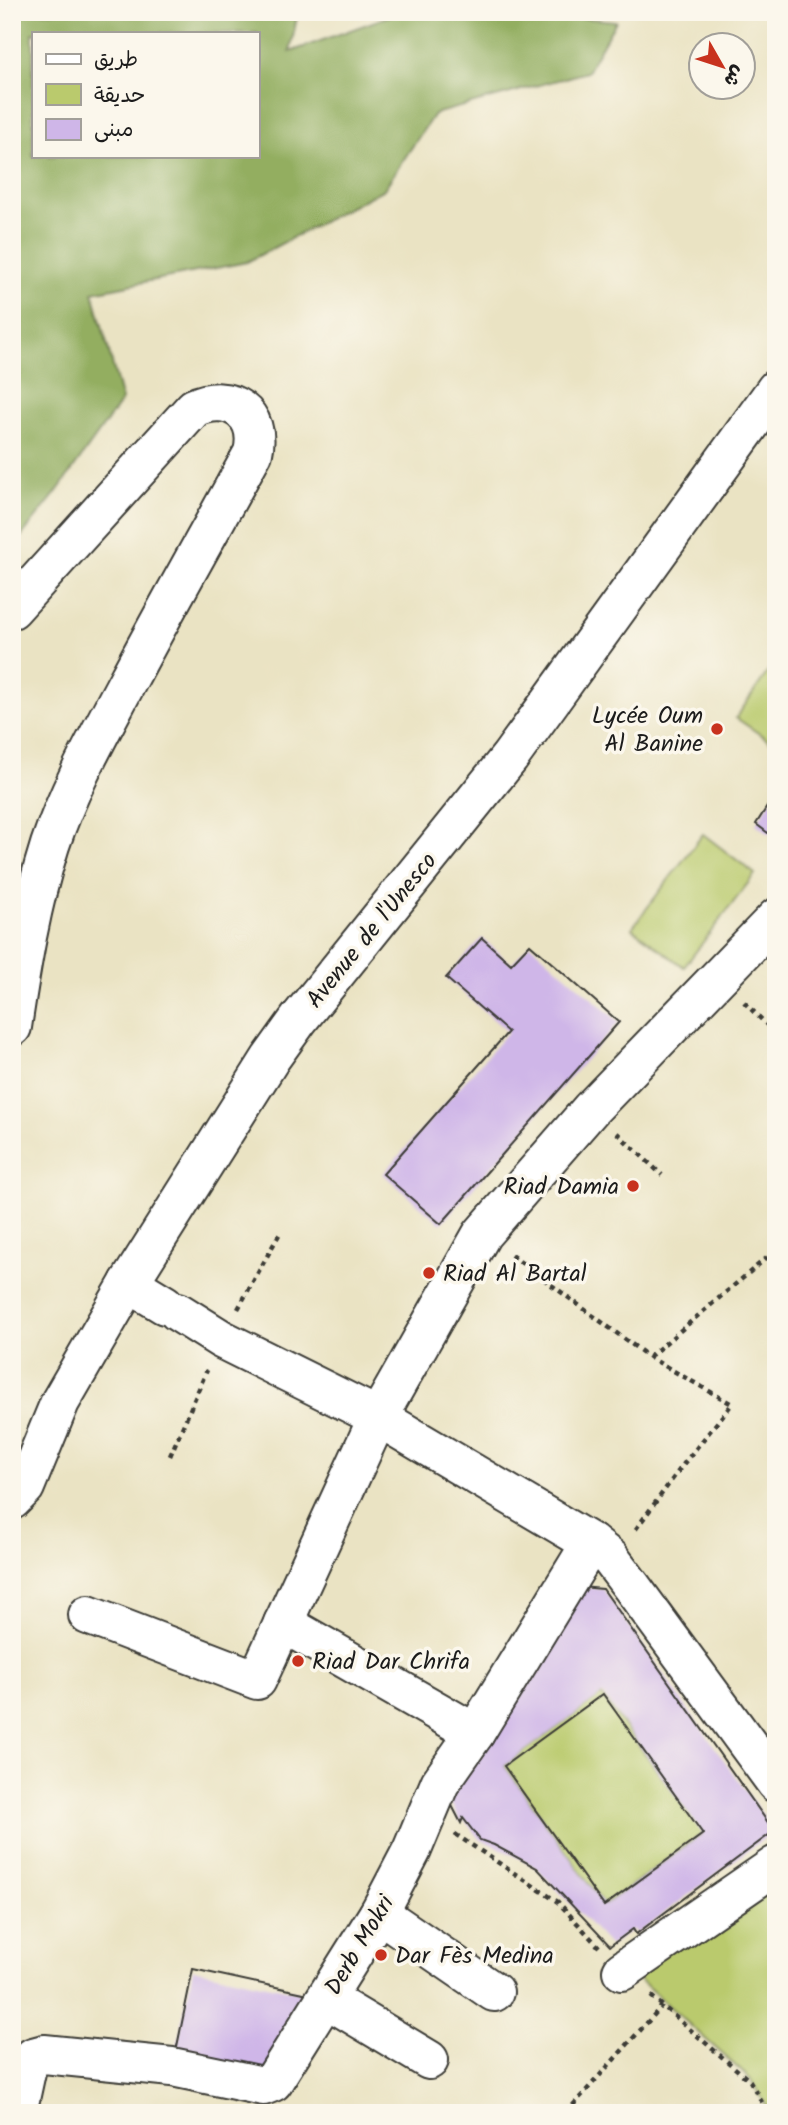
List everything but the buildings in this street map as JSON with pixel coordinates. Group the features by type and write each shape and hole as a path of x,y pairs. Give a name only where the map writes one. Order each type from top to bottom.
{"street":[{"name":"Avenue de l'Unesco","path":"12,1500 25,1487 60,1402 129,1283 271,1058 299,1019 510,757 776,389"},
{"path":"12,609 194,408 205,403 229,403 249,418 256,441 253,453 158,623 71,792 50,845 35,899 12,1027"},
{"path":"88,1615 257,1680 378,1417 482,1234 591,1109 776,918"},
{"path":"129,1283 221,1339 378,1417 600,1551 776,1783"},
{"name":"Derb Mokri","path":"17,2113 27,2067 33,2057 44,2054 172,2067 268,2085 327,1999 379,1913 440,1783 600,1551"},
{"path":"284,1623 475,1733"},
{"path":"622,1971 776,1865"},
{"path":"379,1913 494,1992"},
{"path":"327,1999 429,2060"}],"path":[{"path":"719,976 776,1034"},
{"path":"591,1109 662,1175"},
{"path":"482,1234 649,1357 732,1404 630,1537 600,1551"},
{"path":"649,1357 776,1250"},
{"path":"427,1815 558,1902 622,1971 750,2081 768,2113"},
{"path":"566,2113 662,2006"}],"green space":[{"path":"12,12 298,12 290,52 400,12 517,12 616,21 587,72 434,114 384,189 247,262 93,292 122,400 56,493 12,548"},
{"path":"776,660 776,745 736,718"},
{"path":"703,834 755,874 684,967 632,928"},
{"path":"601,1695 704,1833 604,1905 504,1766"},
{"path":"776,1877 776,2113 771,2113 751,2080 629,1970"}],"place":[{"name":"Lycée Oum Al Banine","path":"717,729"},
{"name":"Riad Damia","path":"633,1186"},
{"name":"Riad Al Bartal","path":"429,1273"},
{"name":"Riad Dar Chrifa","path":"298,1661"},
{"name":"Dar Fès Medina","path":"381,1955"}]}
